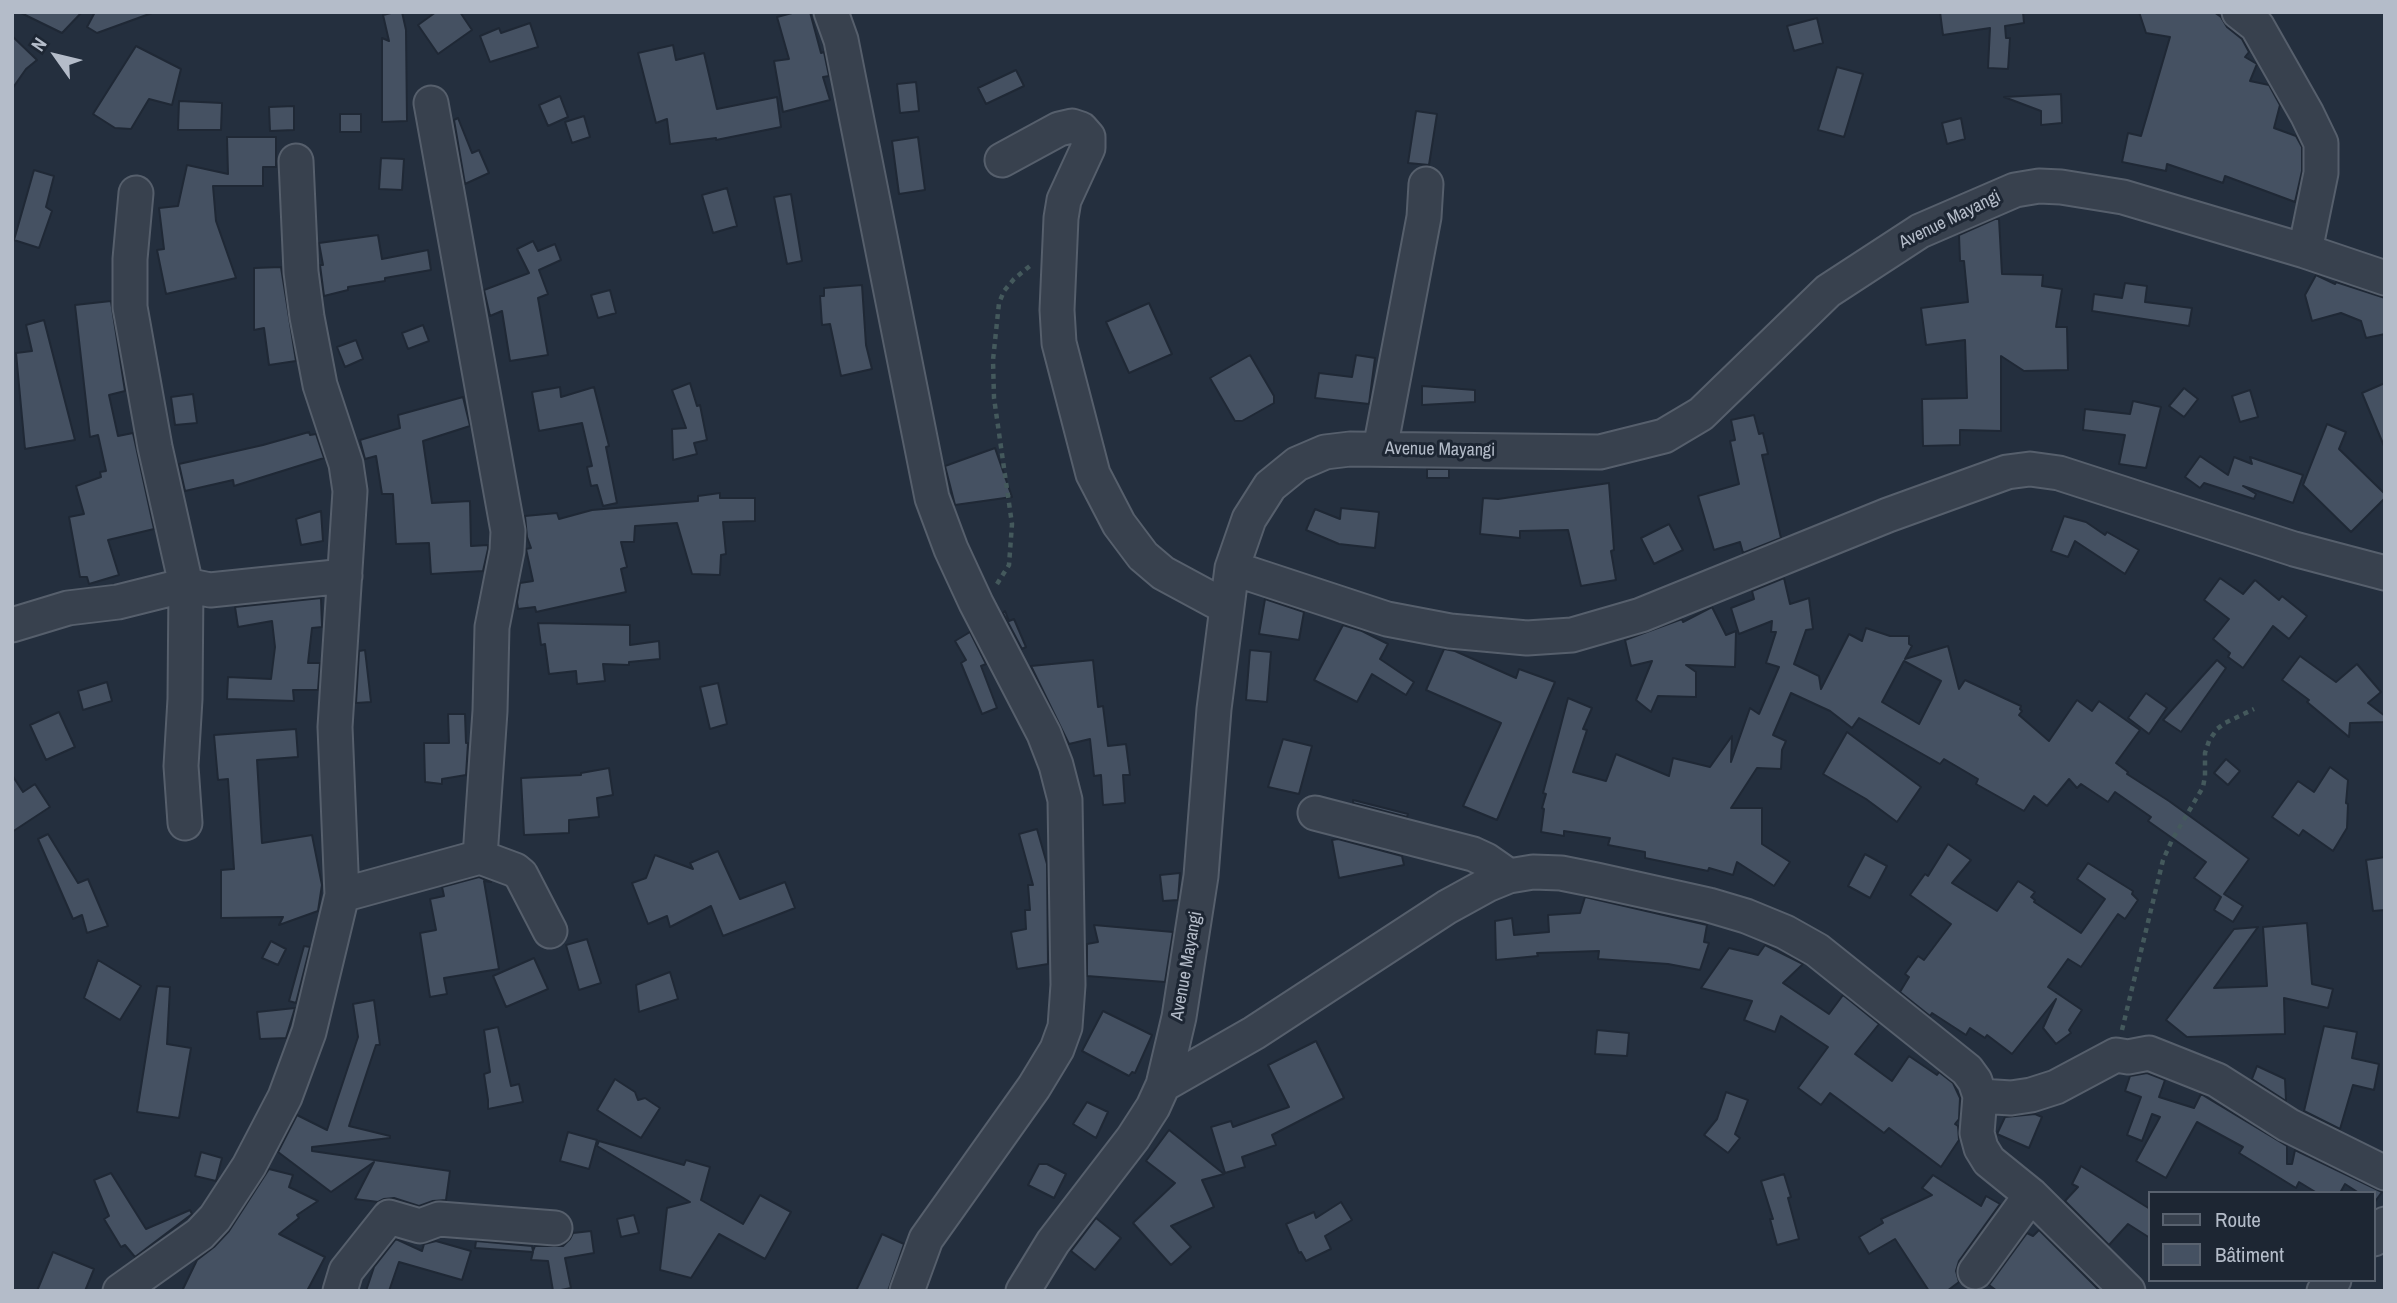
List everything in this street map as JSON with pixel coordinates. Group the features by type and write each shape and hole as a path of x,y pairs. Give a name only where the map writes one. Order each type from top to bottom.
{"street":[{"path":"831,12 841,40 932,498 951,549 976,603 1044,734 1065,800 1068,985 1065,1027 1057,1049 1034,1087 926,1239 907,1291"},
{"path":"2239,12 2257,26 2321,143 2321,173 2305,251"},
{"path":"431,103 508,531 507,551 492,627 490,710 480,857"},
{"path":"1002,160 1059,129 1072,126 1081,129 1088,136 1088,148 1064,200 1057,310 1059,342 1093,474 1119,524 1143,556 1163,573 1226,607"},
{"path":"121,1291 200,1234 215,1218 249,1166 285,1097 309,1032 342,895 335,727 350,491 346,464 320,385 307,317 301,272 296,161"},
{"path":"1380,449 1424,216 1426,184"},
{"name":"Avenue Mayangi","path":"1023,1291 1053,1242 1133,1138 1153,1107 1163,1085 1179,1017 1201,876 1214,709 1232,568 1249,519 1270,486 1297,464 1325,453 1350,449 1600,452 1664,436 1700,414 1828,291 1920,231 2015,190 2061,187 2123,197 2305,251 2385,278"},
{"path":"136,192 130,259 130,307 155,447 186,585 185,699 181,766 185,823"},
{"path":"1232,568 1387,619 1412,624 1450,631 1527,638 1572,635 1641,615 1888,515 2007,472 2030,469 2059,473 2294,549 2385,573"},
{"path":"12,625 34,616 68,608 118,602 186,585 210,590 345,576"},
{"path":"1315,813 1473,854 1509,876"},
{"path":"342,895 480,857 521,875 551,931"},
{"path":"1163,1085 1242,1040 1447,907 1487,885 1509,876 1533,872 1561,873 1596,880 1746,916 1785,932 1817,950 1967,1070 1975,1081 1980,1096 1977,1133 1981,1148 1989,1161 2031,1195 2128,1291"},
{"path":"1980,1096 2011,1098 2031,1095 2056,1087 2116,1055 2128,1057 2149,1054 2217,1080 2288,1125 2385,1173"},
{"path":"1975,1272 2031,1195"},
{"path":"340,1291 346,1271 389,1217 420,1226 439,1219 555,1228"}],"path":[{"path":"976,603 1004,576 1009,565 1012,544 1011,506 994,398 993,360 999,303 1004,290 1014,279 1060,243"},
{"path":"2116,1055 2163,860 2203,787 2205,753 2209,741 2225,723 2254,709"}],"building":[{"path":"19,12 82,12 62,33"},
{"path":"95,12 152,13 97,33 87,27"},
{"path":"402,12 406,30 407,121 382,122 382,38 389,41 383,15"},
{"path":"436,12 460,12 472,30 438,54 418,25"},
{"path":"810,12 821,53 824,52 829,76 823,77 830,100 783,112 774,61 789,59 777,17"},
{"path":"1940,12 2023,12 2024,23 2005,26 2006,38 2010,38 2008,69 1988,68 1990,28 1943,35"},
{"path":"2139,12 2214,12 2242,39 2249,52 2245,57 2257,64 2250,81 2269,85 2280,105 2274,128 2296,136 2302,147 2302,171 2295,202 2225,176 2223,183 2167,164 2166,171 2122,162 2128,133 2141,136 2170,37 2146,33"},
{"path":"1817,18 1823,43 1794,51 1787,26"},
{"path":"530,23 538,47 490,62 480,36 499,28 501,33"},
{"path":"12,36 37,60 26,69 12,89"},
{"path":"673,45 676,60 704,53 717,109 777,97 781,127 716,140 670,144 667,119 656,123 638,53"},
{"path":"136,46 181,69 172,105 149,99 131,129 115,128 93,114"},
{"path":"1837,67 1863,74 1844,137 1818,130"},
{"path":"1016,70 1024,86 986,104 978,88"},
{"path":"916,82 919,111 900,113 897,84"},
{"path":"2061,94 2062,123 2041,125 2041,111 2004,97"},
{"path":"560,96 568,117 548,126 539,105"},
{"path":"179,101 222,103 221,130 178,130"},
{"path":"294,106 294,130 270,131 269,107"},
{"path":"1416,111 1437,114 1429,165 1408,163"},
{"path":"340,114 361,114 361,132 340,132"},
{"path":"584,116 590,137 572,143 565,122"},
{"path":"458,118 472,153 479,150 489,173 465,184 454,120"},
{"path":"1961,118 1965,139 1947,144 1942,123"},
{"path":"227,137 276,137 276,167 263,167 263,186 213,186 216,221 236,278 166,294 157,250 164,249 159,208 178,206 187,165 228,174"},
{"path":"918,137 925,190 899,194 892,141"},
{"path":"381,158 404,159 402,190 379,189"},
{"path":"34,170 54,176 46,207 52,211 39,248 14,240"},
{"path":"727,188 737,226 713,233 702,195"},
{"path":"791,194 802,261 787,264 774,197"},
{"path":"1999,219 2002,274 2043,275 2042,286 2062,289 2056,327 2067,327 2068,370 2024,371 2001,356 2001,431 1960,430 1960,445 1923,446 1922,399 1967,398 1965,340 1926,345 1921,308 1968,302 1964,261 1960,261 1959,235"},
{"path":"378,235 382,259 428,250 431,270 385,278 385,281 348,287 348,290 324,296 319,243"},
{"path":"533,241 538,251 555,244 561,260 539,270 548,294 538,298 548,355 510,361 502,311 490,316 484,290 529,273 517,249"},
{"path":"281,267 296,361 269,365 264,328 254,330 254,268"},
{"path":"2316,275 2335,284 2336,282 2385,298 2385,334 2366,338 2361,321 2341,313 2312,321 2305,295"},
{"path":"2125,283 2147,286 2145,302 2192,308 2189,326 2092,311 2094,294 2122,298"},
{"path":"862,285 866,345 872,369 841,376 830,324 822,325 820,296 824,296 824,288"},
{"path":"610,290 616,313 598,318 591,295"},
{"path":"111,301 125,391 109,395 118,436 133,433 154,529 108,540 119,575 89,584 87,577 80,577 69,517 84,514 76,486 101,477 100,472 106,471 98,435 90,437 75,305"},
{"path":"1149,303 1172,354 1129,373 1106,322"},
{"path":"44,320 75,440 25,449 16,353 32,351 26,325"},
{"path":"423,325 429,341 408,349 402,333"},
{"path":"356,340 363,359 345,367 337,347"},
{"path":"1250,355 1274,396 1274,403 1242,421 1235,421 1210,378"},
{"path":"1356,355 1375,358 1369,404 1315,398 1319,373 1352,377"},
{"path":"690,383 697,406 700,405 707,440 694,443 697,454 673,460 672,429 686,428 672,390"},
{"path":"2385,383 2385,446 2384,446 2362,393"},
{"path":"1422,386 1475,390 1475,402 1422,405"},
{"path":"560,387 561,397 594,387 609,446 606,447 617,503 603,506 597,485 591,486 587,467 592,466 582,423 539,431 532,392"},
{"path":"2184,388 2198,399 2184,417 2169,406"},
{"path":"2250,390 2258,417 2240,422 2232,396"},
{"path":"193,394 197,423 175,425 171,397"},
{"path":"463,397 470,426 423,441 432,503 470,501 471,546 488,545 488,549 483,571 431,574 429,543 396,544 393,494 382,494 376,456 365,459 360,440 400,428 398,415"},
{"path":"2133,401 2161,407 2146,468 2119,464 2125,435 2083,430 2085,409 2130,414"},
{"path":"1754,415 1759,434 1763,433 1768,454 1762,455 1781,538 1743,553 1740,542 1714,550 1698,496 1739,484 1730,441 1735,440 1731,420"},
{"path":"2327,424 2346,432 2339,449 2385,494 2385,498 2351,532 2303,485"},
{"path":"309,432 310,435 316,434 324,458 234,486 233,480 185,491 179,464"},
{"path":"995,448 1012,497 955,505 945,466"},
{"path":"2200,456 2228,475 2234,457 2252,464 2250,457 2303,475 2293,503 2243,486 2256,494 2254,499 2204,483 2200,488 2185,477"},
{"path":"1427,469 1449,469 1449,478 1427,478"},
{"path":"1609,483 1614,550 1611,551 1616,580 1581,586 1568,530 1520,531 1520,538 1480,534 1483,498 1498,499"},
{"path":"720,493 720,498 755,498 755,521 723,522 726,554 721,555 720,575 692,574 677,523 635,526 634,542 621,542 627,567 621,569 626,592 536,612 535,607 518,609 520,583 533,581 526,549 531,548 525,516 557,513 559,519 592,510 698,501 698,496"},
{"path":"1341,508 1379,512 1375,548 1339,544 1306,530 1315,509 1340,519"},
{"path":"321,511 323,541 301,545 296,519"},
{"path":"2064,516 2086,522 2105,535 2107,532 2139,550 2125,574 2075,541 2068,557 2051,551"},
{"path":"1669,524 1683,550 1654,564 1641,538"},
{"path":"1784,578 1790,604 1809,598 1813,629 1806,630 1794,664 1819,676 1821,689 1849,634 1862,641 1866,628 1890,636 1909,636 1909,644 1912,646 1905,659 1948,646 1959,689 1965,680 2021,706 2019,715 2049,741 2077,700 2092,711 2099,701 2140,730 2116,763 2128,772 2127,774 2249,859 2224,894 2243,906 2233,922 2214,910 2221,897 2194,878 2206,862 2148,821 2151,817 2115,792 2108,802 2081,784 2077,788 2069,779 2047,806 2034,796 2024,811 1976,784 1978,779 1944,759 1940,764 1859,718 1852,728 1830,711 1791,693 1773,735 1786,741 1782,750 1781,769 1757,768 1731,808 1762,808 1762,844 1790,862 1774,886 1737,862 1733,875 1709,868 1708,871 1645,858 1645,852 1608,845 1610,838 1564,831 1564,836 1541,832 1542,808 1546,794 1543,793 1568,698 1592,708 1583,729 1587,730 1573,772 1606,781 1616,754 1669,776 1673,758 1710,767 1732,736 1731,762 1750,708 1759,714 1779,667 1766,663 1776,632 1771,632 1772,621 1739,634 1731,608 1754,599 1752,591","holes":["1904,661 1941,681 1919,724 1882,702"]},
{"path":"2220,578 2243,594 2255,580 2279,600 2282,596 2307,616 2289,639 2273,626 2243,668 2228,657 2230,653 2213,639 2229,619 2204,600"},
{"path":"321,598 322,627 312,628 308,663 320,663 318,690 293,690 294,701 227,699 228,677 271,679 275,647 272,621 238,627 235,607"},
{"path":"1265,599 1304,612 1299,640 1259,634"},
{"path":"1712,607 1726,635 1736,631 1735,667 1686,665 1696,672 1696,697 1658,696 1651,712 1636,700 1652,661 1631,666 1625,640 1682,619 1683,622"},
{"path":"1005,611 1009,621 1014,619 1026,647 1022,649 1003,613"},
{"path":"538,623 630,625 630,645 659,641 660,659 629,662 629,665 603,664 605,681 577,684 576,671 549,674 545,644 541,645"},
{"path":"1343,625 1388,644 1380,659 1414,682 1406,695 1372,674 1357,702 1314,680"},
{"path":"970,632 986,664 981,666 997,708 982,714 961,663 966,660 955,641"},
{"path":"1444,649 1455,651 1516,678 1519,669 1555,682 1497,820 1463,806 1501,723 1426,690"},
{"path":"365,650 371,702 356,703 359,651"},
{"path":"1250,650 1271,652 1267,702 1246,700"},
{"path":"2300,656 2336,682 2357,664 2381,692 2368,703 2385,716 2385,722 2350,723 2349,737 2307,702 2309,700 2282,680"},
{"path":"1093,660 1098,707 1103,706 1108,746 1126,744 1130,775 1123,775 1125,803 1103,805 1101,775 1094,776 1090,739 1069,744 1031,666"},
{"path":"2217,660 2226,668 2181,732 2163,720"},
{"path":"107,682 112,701 83,710 78,691"},
{"path":"718,683 727,724 710,729 700,687"},
{"path":"2146,693 2167,708 2149,734 2128,718"},
{"path":"59,712 75,747 46,760 30,725"},
{"path":"448,714 465,714 468,743 466,775 442,779 442,784 425,782 424,743 449,743"},
{"path":"296,729 298,757 257,760 262,843 312,835 322,885 318,911 279,925 283,917 221,918 221,870 234,869 228,779 218,780 214,735"},
{"path":"1847,732 1921,787 1897,822 1866,799 1823,774"},
{"path":"1283,739 1312,746 1299,794 1268,787"},
{"path":"2226,759 2240,771 2228,785 2214,773"},
{"path":"2330,767 2348,780 2347,828 2333,851 2303,830 2299,836 2272,817 2298,781 2314,792"},
{"path":"609,768 613,795 597,798 599,817 569,820 569,833 524,835 521,778 581,775"},
{"path":"12,775 23,792 35,784 50,807 12,832"},
{"path":"1353,800 1408,814 1407,817 1353,803"},
{"path":"1037,829 1047,864 1048,964 1017,969 1011,932 1026,929 1025,910 1030,910 1028,885 1033,885 1019,834"},
{"path":"48,834 78,883 88,879 108,926 87,933 82,915 73,919 38,839"},
{"path":"1338,839 1402,856 1404,865 1339,878 1332,840"},
{"path":"1948,844 1971,860 1952,883 1997,911 2018,881 2035,892 2031,897 2034,902 2081,933 2105,899 2077,879 2088,863 2133,891 2132,894 2138,900 2125,919 2118,914 2081,967 2068,959 2048,987 2082,1010 2069,1030 2071,1033 2056,1044 2043,1028 2056,999 2012,1054 1987,1035 1985,1038 1970,1028 1966,1035 1932,1013 1930,1016 1900,992 1909,977 1905,974 1918,956 1924,960 1951,924 1910,895 1925,874 1928,876"},
{"path":"718,851 740,899 785,882 795,908 723,936 711,906 670,927 667,916 648,924 632,883 646,878 655,855 693,869 690,863"},
{"path":"1865,854 1887,866 1870,898 1848,886"},
{"path":"2385,857 2385,910 2373,911 2366,860"},
{"path":"1180,873 1178,900 1163,901 1160,875"},
{"path":"479,877 491,882 484,881 499,969 444,978 447,994 430,997 420,933 436,930 430,899 444,896 442,887"},
{"path":"1585,897 1707,925 1704,942 1709,943 1700,970 1668,964 1598,959 1599,951 1537,953 1538,956 1496,960 1495,921 1512,918 1514,935 1549,932 1548,915 1580,913"},
{"path":"2307,923 2312,984 2333,989 2328,1008 2284,998 2285,1034 2187,1037 2166,1020 2234,929 2258,927 2214,988 2267,986 2263,927"},
{"path":"1094,925 1173,932 1165,982 1087,976 1087,944 1098,942"},
{"path":"587,939 601,983 579,990 566,945"},
{"path":"271,941 286,949 278,965 262,958"},
{"path":"1765,945 1803,964 1783,983 1829,1014 1843,995 1879,1024 1855,1054 1892,1081 1909,1056 1953,1083 1960,1098 1959,1119 1955,1124 1958,1126 1959,1140 1941,1167 1889,1128 1884,1133 1830,1093 1821,1105 1798,1088 1828,1047 1781,1016 1775,1032 1744,1020 1752,1001 1701,988 1729,948 1758,955"},
{"path":"304,946 310,947 296,1003 289,1001"},
{"path":"534,958 548,989 506,1007 493,976"},
{"path":"98,960 141,986 120,1020 84,998"},
{"path":"670,972 678,999 639,1012 636,985"},
{"path":"157,986 170,987 167,1044 191,1048 179,1118 137,1112"},
{"path":"374,1000 380,1045 376,1045 349,1126 390,1138 312,1147 312,1151 450,1171 446,1200 419,1206 394,1198 378,1202 355,1199 374,1162 331,1192 278,1152 297,1115 327,1130 358,1037 353,1004"},
{"path":"295,1008 286,1038 260,1039 257,1012"},
{"path":"1103,1011 1152,1035 1135,1073 1132,1072 1129,1076 1082,1051"},
{"path":"2324,1026 2357,1032 2352,1058 2379,1064 2374,1090 2353,1085 2340,1129 2304,1111"},
{"path":"498,1027 511,1086 519,1084 523,1102 488,1109 484,1074 490,1072 484,1030"},
{"path":"1597,1030 1629,1033 1627,1056 1595,1054"},
{"path":"1316,1041 1344,1098 1272,1135 1276,1145 1242,1157 1245,1167 1225,1173 1211,1127 1231,1121 1233,1127 1289,1107 1268,1065"},
{"path":"2257,1066 2285,1079 2286,1101 2252,1079"},
{"path":"2147,1073 2165,1080 2159,1097 2194,1108 2201,1094 2287,1146 2287,1164 2292,1164 2295,1150 2382,1192 2376,1200 2376,1191 2356,1191 2345,1184 2341,1191 2314,1191 2299,1182 2296,1188 2239,1153 2243,1147 2197,1122 2166,1178 2136,1161 2160,1117 2152,1114 2142,1141 2127,1135 2141,1097 2125,1091 2130,1076"},
{"path":"615,1079 635,1092 638,1100 645,1098 660,1108 641,1138 597,1110"},
{"path":"1726,1092 1748,1100 1735,1134 1740,1138 1728,1153 1704,1135 1717,1119"},
{"path":"1087,1102 1108,1112 1096,1138 1073,1124"},
{"path":"2035,1114 2042,1117 2029,1148 1997,1134 2005,1117"},
{"path":"1169,1130 1224,1174 1202,1180 1214,1207 1171,1226 1191,1247 1171,1265 1133,1223 1175,1183 1146,1161"},
{"path":"568,1132 597,1140 589,1169 560,1161"},
{"path":"599,1141 684,1165 686,1160 710,1167 701,1200 743,1224 760,1195 791,1212 765,1259 719,1234 691,1278 660,1270 667,1208 690,1202 597,1146"},
{"path":"201,1152 222,1158 216,1181 195,1176"},
{"path":"1039,1164 1047,1164 1066,1174 1054,1198 1028,1185"},
{"path":"2081,1166 2148,1208 2148,1237 2128,1224 2109,1245 2065,1201 2078,1187 2072,1184"},
{"path":"269,1169 293,1175 289,1187 318,1201 297,1215 299,1218 279,1234 325,1257 307,1291 182,1291 197,1260 229,1231"},
{"path":"111,1173 146,1229 190,1210 192,1214 135,1257 125,1245 121,1247 104,1219 109,1216 94,1180"},
{"path":"1784,1174 1799,1239 1777,1245 1770,1219 1773,1219 1761,1181"},
{"path":"1933,1175 1981,1206 1986,1196 2000,1204 1959,1261 1956,1271 1959,1282 1947,1291 1929,1291 1895,1239 1869,1254 1859,1237 1883,1223 1881,1219 1932,1195 1922,1188"},
{"path":"1341,1202 1352,1220 1325,1236 1331,1249 1306,1261 1301,1252 1299,1253 1286,1224 1314,1212 1316,1218"},
{"path":"634,1215 639,1233 621,1237 617,1219"},
{"path":"1096,1218 1121,1238 1095,1270 1071,1251"},
{"path":"2039,1230 2100,1291 1997,1291 1989,1285 2027,1233 2033,1236"},
{"path":"591,1231 594,1253 565,1258 571,1288 556,1291 553,1291 548,1261 531,1260 533,1252 475,1248 476,1241 532,1246 533,1251 535,1246 563,1246 573,1233"},
{"path":"882,1234 904,1244 888,1291 856,1291"},
{"path":"396,1239 422,1251 424,1244 436,1241 471,1251 462,1280 399,1262 389,1291 366,1291 374,1267"},
{"path":"53,1252 94,1269 85,1291 37,1291"}]}
